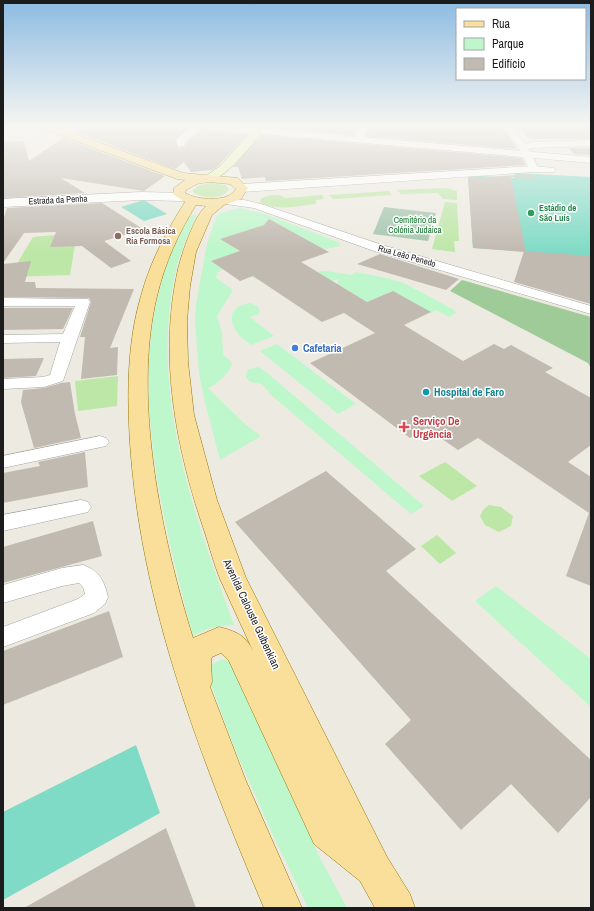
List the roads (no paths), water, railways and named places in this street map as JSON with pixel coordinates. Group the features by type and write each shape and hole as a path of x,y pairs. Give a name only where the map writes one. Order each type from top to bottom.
{"main road":[{"path":"145,168 167,176 199,198 238,195 238,185 231,174 233,168"},
{"path":"157,168 181,176 238,185"},
{"path":"199,198 193,181 206,179 224,168"},
{"path":"199,198 171,237 153,282 141,337 138,383 140,443 146,498 161,570 186,662 238,805 283,908"},
{"name":"Avenida Calouste Gulbenkian","path":"199,198 206,213 189,252 182,286 178,321 179,362 184,415 205,500 233,578 374,870 396,908"},
{"path":"197,693 196,660 202,648 219,640 230,643 239,652 327,831 374,870"}],"street":[{"path":"238,185 534,169 564,170"},
{"name":"Estrada da Penha","path":"3,203 156,195 199,198"},
{"name":"Rua Leão Penedo","path":"199,198 244,203 378,248 591,310"},
{"path":"3,302 83,302 69,338 57,378 44,382 3,384"},
{"path":"3,339 69,338"},
{"path":"3,462 100,442"},
{"path":"3,523 81,506"},
{"path":"3,594 62,577 83,574 93,582 97,597 86,606 3,637"}],"place":[{"name":"Estádio de São Luís","path":"531,213"},
{"name":"Escola Básica Ria Formosa","path":"118,236"},
{"name":"Cafetaria","path":"295,348"},
{"name":"Hospital de Faro","path":"426,392"},
{"name":"Serviço De Urgência","path":"404,427"}],"park label":[{"name":"Cemitério da Colónia Judaica","path":"415,226"}]}
